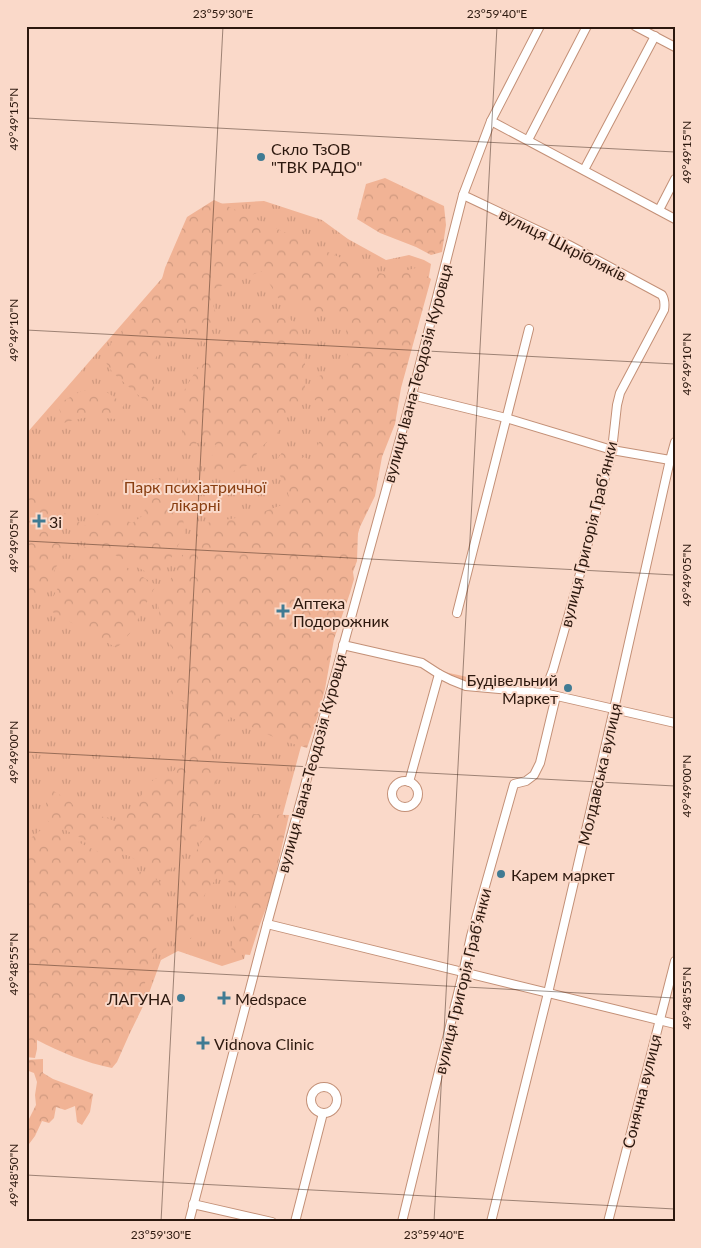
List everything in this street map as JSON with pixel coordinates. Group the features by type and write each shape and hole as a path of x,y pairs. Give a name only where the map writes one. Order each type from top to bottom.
{"street":[{"name":"вулиця Івана-Теодозія Куровця","path":"189,1222 267,924 412,395 463,195 491,121 540,26"},
{"path":"528,140 587,26"},
{"path":"635,26 675,46"},
{"path":"584,170 655,36"},
{"path":"491,121 675,219"},
{"path":"658,210 675,179"},
{"name":"вулиця Шкрібляків","path":"463,195 569,245 662,295"},
{"name":"вулиця Григорія Грабʼянки","path":"544,693 553,670 576,589 612,450 620,393 664,310 665,299 662,295"},
{"path":"457,613 529,329"},
{"path":"412,395 506,418 612,450 670,460"},
{"name":"Молдавська вулиця","path":"491,1222 548,993 675,442"},
{"path":"343,645 422,663 439,674 466,686 544,693 675,723"},
{"path":"409,782 439,674"},
{"name":"вулиця Григорія Грабʼянки","path":"402,1222 471,936 514,784 526,781 534,775 540,763 556,696"},
{"path":"267,924 675,1024"},
{"name":"Сонячна вулиця","path":"608,1222 675,961"},
{"path":"295,1222 323,1113"},
{"path":"194,1204 272,1222"}],"green space":[{"path":"385,178 444,206 446,225 442,252 431,255 380,233 357,219 366,184"},
{"path":"214,200 363,268 387,275 416,268 431,279 401,388 395,424 382,457 375,496 358,531 357,561 353,572 354,579 334,639 325,689 307,748 280,740 230,717 208,758 212,772 218,779 196,827 166,877 129,856 93,844 42,818 46,809 46,800 37,792 42,784 70,801 79,813 104,817 120,823 153,780 174,771 190,749 187,703 169,696 181,664 161,628 158,603 189,544 206,523 254,515 290,502 287,489 274,464 285,448 312,461 321,437 338,418 314,399 317,377 349,362 346,344 346,325 335,311 307,315 301,308 278,298 262,271 208,291 218,319 202,338 179,323 148,369 158,399 145,401 113,373 101,355 160,286 165,268 187,217"},
{"name":"Парк психіатричної лікарні","path":"264,201 322,220 348,239 386,260 409,255 424,260 431,264 428,282 363,515 244,959 222,966 178,951 161,960 148,996 129,1035 94,1030 26,1013 26,434 164,276 215,204"},
{"path":"286,314 300,331 305,363 305,397 287,411 278,433 260,448 251,464 224,475 215,471 210,461 216,445 205,440 185,448 178,401 195,372 220,343 233,336 254,315"},
{"path":"83,390 108,393 124,404 117,419 87,417 63,423 58,404"},
{"path":"177,475 185,533 160,578 87,540 26,505 26,498 30,491 85,526 102,510 132,523 141,517 149,502 125,489 142,481"},
{"path":"26,517 70,542 37,602 26,596"},
{"path":"80,545 108,556 156,585 131,632 117,648 47,609"},
{"path":"440,671 499,684 468,682"},
{"path":"223,807 250,814 289,815 271,895 250,955 231,953 237,887 218,876 194,910 191,939 171,932 176,901 187,868"},
{"path":"41,830 53,830 159,881 163,887 161,934 129,1035 117,1062 112,1068 73,1057 37,1040 35,1058 26,1057 26,846 32,837"},
{"path":"43,1059 43,1073 53,1079 93,1094 90,1112 82,1125 77,1122 75,1106 65,1110 56,1107 54,1118 49,1123 42,1121 35,1136 26,1148 26,1125 36,1105 37,1082 34,1073 26,1070 26,1060"}],"place":[{"name":"Скло ТзОВ \"ТВК РАДО\"","path":"261,157"},
{"name":"3і","path":"39,521"},
{"name":"Аптека Подорожник","path":"283,611"},
{"name":"Будівельний Маркет","path":"568,688"},
{"name":"Карем маркет","path":"501,874"},
{"name":"ЛАГУНА","path":"181,998"},
{"name":"Medspace","path":"224,998"},
{"name":"Vidnova Clinic","path":"203,1043"}]}
